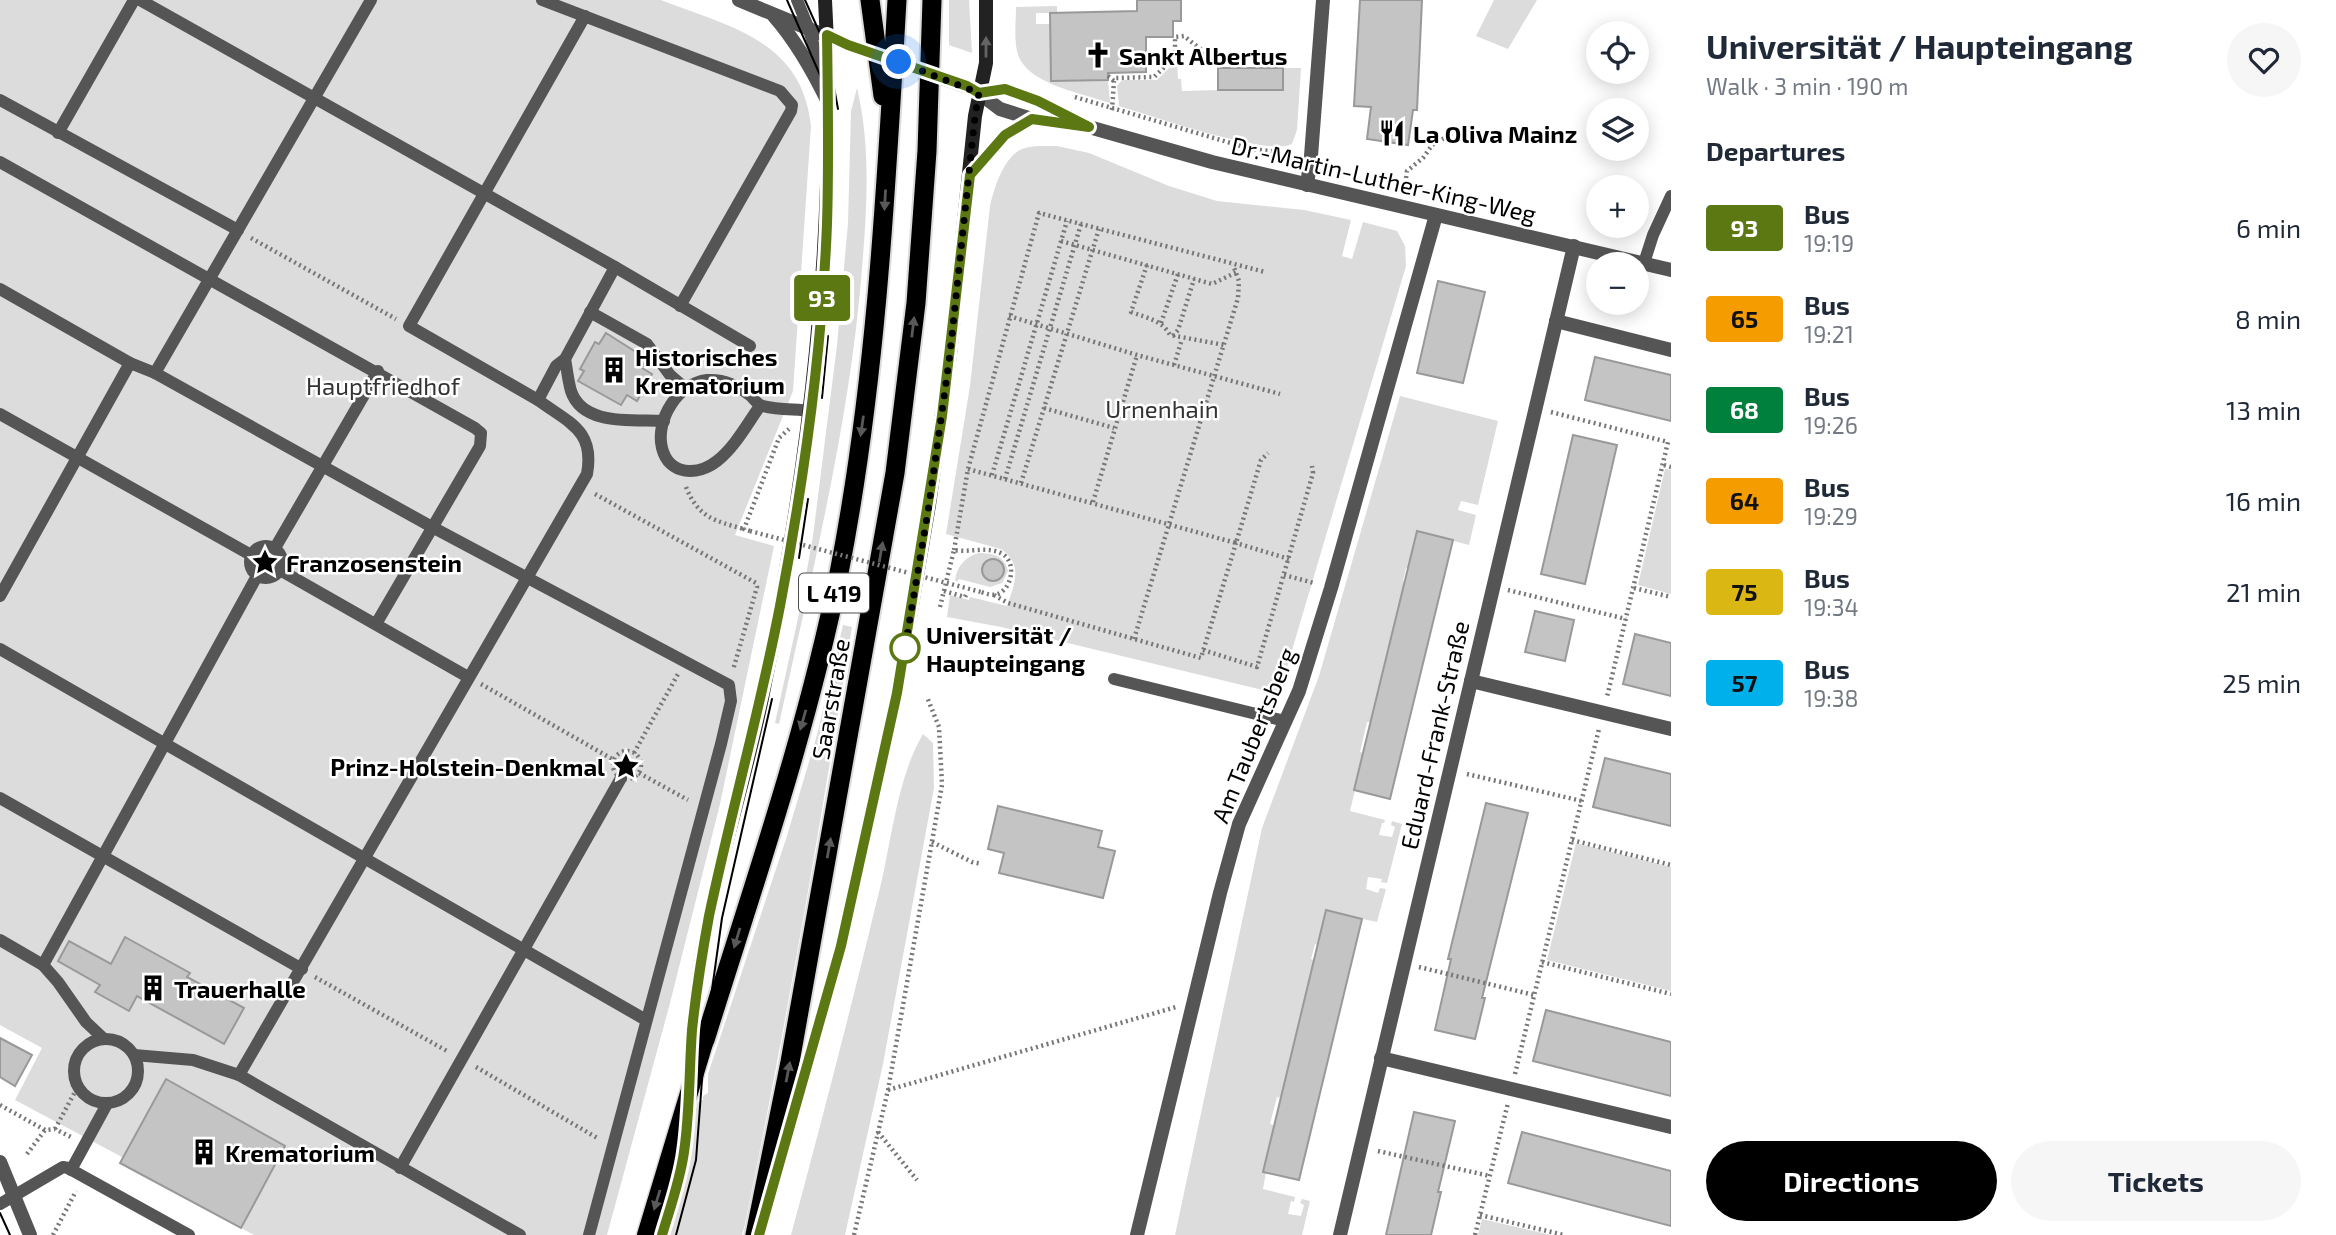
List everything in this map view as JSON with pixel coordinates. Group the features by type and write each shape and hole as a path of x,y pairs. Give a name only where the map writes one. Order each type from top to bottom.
{"highway":[{"path":"870,0 889,131"},
{"name":"Saarstraße","path":"705,1041 810,697 839,574 855,482 882,251 897,0"},
{"name":"Saarstraße","path":"757,1235 895,473 916,303 927,151 932,0"}],"main road":[{"name":"Saarstraße","path":"690,1095 693,1028 701,957 766,677 811,411 827,225 829,105 825,0"},
{"name":"Saarstraße","path":"757,1235 841,946 897,693 942,416 970,175 975,116 973,90 986,63 986,0"},
{"name":"Saarstraße","path":"646,1235 705,1041"}],"street":[{"path":"1307,185 1323,0"},
{"path":"749,1 848,45 973,90"},
{"path":"771,13 805,57 829,105"},
{"name":"Dr.-Martin-Luther-King-Weg","path":"973,90 1005,89 1038,101 1089,127"},
{"name":"Dr.-Martin-Luther-King-Weg","path":"973,90 1000,109 1032,119 1089,127 1212,162 1599,252"},
{"path":"970,175 1005,135 1032,119"},
{"name":"Am Taubertsberg","path":"1137,1235 1239,824 1299,691 1331,588 1436,215"},
{"name":"Eduard-Frank-Straße","path":"1340,1235 1574,246"},
{"name":"Dr.-Martin-Luther-King-Weg","path":"1649,264 1671,270"},
{"path":"1556,321 1671,350"},
{"path":"1471,681 1671,729"},
{"path":"1381,1058 1671,1128"},
{"path":"0,1162 30,1235"}],"lane":[{"path":"58,133 134,0"},
{"path":"140,0 615,267 750,346"},
{"path":"155,373 372,0"},
{"path":"542,0 780,92 792,104 791,111 680,306"},
{"name":"Saarstraße","path":"797,0 824,75 829,105"},
{"path":"239,1075 587,474 590,451 580,431 538,400 408,326 585,16"},
{"path":"0,100 237,230"},
{"path":"0,162 378,371 481,433 480,446 376,624"},
{"path":"1647,252 1670,198"},
{"path":"538,400 556,366 565,359 615,267"},
{"path":"0,289 130,363 155,373 527,579 729,685 731,701 705,808 589,1235"},
{"path":"590,312 647,344 670,375 685,388"},
{"path":"565,359 571,393 579,404 600,418 664,421"},
{"path":"0,596 130,363"},
{"path":"275,548 378,371"},
{"path":"760,406 722,456 702,470 687,472 679,469 664,455 661,433 675,399 685,388 702,381 726,381 742,390 760,406 811,411"},
{"path":"0,414 251,555"},
{"path":"259,547 275,548 282,561 280,570 272,577 257,576 251,568 251,555 259,547"},
{"path":"280,570 468,677"},
{"path":"43,965 257,576"},
{"path":"0,649 646,1020"},
{"path":"1114,679 1285,721"},
{"path":"400,1168 621,778"},
{"path":"0,799 302,969"},
{"path":"0,940 43,965 86,1022 104,1039"},
{"path":"104,1039 121,1042 134,1055 138,1076 127,1096 107,1104 90,1100 77,1088 74,1077 77,1056 84,1047 93,1041 104,1039"},
{"path":"134,1055 193,1060 239,1075 520,1235"},
{"name":"Saarstraße","path":"662,1235 679,1180 690,1095"},
{"path":"71,1170 107,1104"},
{"path":"0,1204 63,1167 188,1235"}],"path":[{"path":"1114,81 1116,78 1154,77 1175,57 1175,37 1184,36 1213,59"},
{"path":"1108,76 1114,81"},
{"path":"1112,110 1114,81"},
{"path":"1065,94 1251,149 1279,152"},
{"path":"1406,178 1408,171 1423,158 1432,145 1452,134"},
{"path":"940,607 954,550 968,468 1039,213 1265,272"},
{"path":"992,475 1067,220"},
{"path":"1004,479 1082,224"},
{"path":"1021,483 1099,229"},
{"path":"237,230 408,326"},
{"path":"1061,241 1212,284 1237,272"},
{"path":"1134,639 1238,298 1237,272 1233,264"},
{"path":"1147,265 1131,312 1161,323 1170,335 1224,345"},
{"path":"1161,323 1178,274"},
{"path":"1173,336 1178,330 1194,279"},
{"path":"1009,316 1280,394"},
{"path":"1174,365 1182,339"},
{"path":"1093,502 1137,355"},
{"path":"1044,408 1114,428"},
{"path":"1475,1235 1668,442 1536,408"},
{"path":"747,530 779,438 795,424"},
{"path":"687,472 686,488 699,511 709,519 994,595 1008,603 1201,658 1261,460 1268,453"},
{"path":"1203,650 1257,667 1313,473 1312,466"},
{"path":"1664,466 1671,467"},
{"path":"968,468 1289,559"},
{"path":"581,486 756,583 729,685"},
{"path":"954,550 986,550 1004,555 1011,568 1010,578 1003,591 994,595"},
{"path":"1284,575 1331,588"},
{"path":"1493,586 1626,619"},
{"path":"1634,588 1671,597"},
{"path":"944,591 965,595"},
{"path":"634,753 685,661"},
{"path":"468,677 614,760"},
{"path":"854,1235 888,1090 942,785 939,727 927,697"},
{"path":"1450,770 1582,801"},
{"path":"639,773 705,808"},
{"path":"1572,840 1671,865"},
{"path":"932,842 972,862 982,864"},
{"path":"1542,962 1671,994"},
{"path":"1404,963 1534,995"},
{"path":"888,1090 1194,1002"},
{"path":"55,1129 77,1088"},
{"path":"27,1154 45,1130"},
{"path":"878,1132 917,1180"},
{"path":"1360,1147 1490,1176"},
{"path":"1480,1215 1564,1235"}],"green space":[{"name":"Hauptfriedhof","path":"0,0 661,0 736,29 758,41 778,55 793,74 805,97 811,126 793,391 735,535 774,546 720,804 669,1007 607,1235 254,1235 120,1163 122,1157 15,1100 42,1048 0,1025"},
{"path":"949,0 969,0 972,53 949,45"},
{"path":"1494,0 1537,0 1508,49 1476,36"},
{"path":"1057,6 1057,13 1036,13 1036,24 1050,24 1051,81 1108,80 1110,103 1056,86 1031,72 1022,62 1016,46 1016,7"},
{"path":"1177,60 1182,91 1218,90 1283,68 1301,68 1297,130 1292,144 1259,145 1235,140 1119,106 1117,86 1122,80 1157,80"},
{"path":"857,88 867,178 856,326 849,383 817,554 779,724 775,723 813,536 837,345 848,223 851,111"},
{"name":"Urnenhain","path":"1057,146 1089,153 1169,186 1217,201 1304,210 1351,220 1342,256 1352,259 1363,222 1397,231 1405,246 1406,266 1279,694 1001,627 947,617 950,595 1007,606 1014,583 1013,562 1001,549 946,534 970,386 992,198 1005,165 1016,153 1030,147"},
{"path":"1400,396 1498,421 1478,505 1461,501 1458,510 1476,515 1469,545 1418,532 1406,568 1405,582 1371,722 1367,722 1360,752 1364,753 1350,811 1385,820 1379,835 1392,837 1395,827 1391,825 1392,821 1402,824 1387,883 1381,882 1382,879 1368,877 1366,889 1378,893 1380,888 1386,889 1377,922 1326,911 1318,945 1315,944 1311,959 1314,960 1281,1098 1277,1097 1270,1124 1274,1125 1263,1171 1266,1172 1263,1189 1295,1197 1294,1202 1291,1201 1288,1214 1301,1216 1304,1205 1300,1203 1302,1199 1310,1201 1302,1235 1175,1235 1262,828 1319,676"},
{"path":"1665,469 1671,470 1671,594 1638,585"},
{"path":"979,553 994,555 1004,562 1008,571 1002,583 990,587 955,580 963,562"},
{"path":"843,625 852,627 828,777 742,1235 668,1235 686,1173 693,1118 698,1102 708,1093 708,1074 786,839 817,735"},
{"path":"923,734 933,743 934,788 883,1064 845,1235 791,1235 837,1062 901,789"},
{"path":"1576,843 1671,867 1671,991 1547,960"},
{"path":"1482,1219 1551,1235 1478,1235"}],"building":[{"name":"Sankt Albertus","path":"1137,0 1181,0 1181,21 1173,21 1173,37 1146,37 1146,72 1108,73 1108,80 1051,81 1050,13 1137,11"},
{"path":"1360,0 1422,0 1417,110 1413,110 1408,145 1367,139 1371,107 1354,106"},
{"path":"1218,68 1283,68 1283,90 1218,90"},
{"path":"1438,281 1485,292 1463,383 1417,373"},
{"name":"Historisches Krematorium","path":"606,333 647,359 642,368 652,374 637,401 627,395 621,405 578,381 584,371 580,369 595,342 599,344"},
{"path":"1595,357 1671,375 1671,421 1585,400"},
{"path":"1573,435 1617,445 1585,584 1541,574"},
{"path":"1417,531 1453,540 1390,799 1354,790"},
{"path":"993,559 1001,562 1004,570 1001,578 993,581 985,578 982,570 985,562"},
{"path":"1535,611 1574,620 1565,661 1525,652"},
{"path":"1635,634 1671,643 1671,696 1623,684"},
{"path":"1605,758 1671,774 1671,826 1593,807"},
{"path":"1486,803 1528,813 1482,998 1485,998 1475,1039 1435,1030 1451,959 1448,959"},
{"path":"998,806 1102,831 1098,847 1115,851 1103,898 999,873 1004,853 988,849"},
{"path":"1326,910 1362,919 1299,1180 1263,1172"},
{"name":"Trauerhalle","path":"125,937 190,973 187,977 244,1008 224,1044 137,996 129,1011 95,992 100,985 58,961 69,941 111,964"},
{"path":"1546,1010 1671,1042 1671,1096 1533,1061"},
{"path":"0,1038 32,1055 15,1086 0,1077"},
{"name":"Krematorium","path":"166,1079 285,1146 241,1228 120,1163"},
{"path":"1414,1112 1455,1121 1438,1192 1441,1192 1431,1235 1386,1235"},
{"path":"1522,1132 1671,1171 1671,1226 1508,1183"}],"tram line":[{"path":"662,1235 679,1180 684,1153 701,957 761,702 803,474 811,411 827,225 829,105 820,75 787,0"},
{"path":"805,0 827,49 838,109"},
{"path":"822,398 828,336"},
{"path":"799,558 808,499"},
{"path":"676,1235 696,1160 705,1040 722,918 772,699"},
{"path":"0,1213 10,1235"}],"bus line":[{"name":"93","path":"662,1235 679,1180 684,1153 701,957 761,702 803,474 827,225 827,35 848,45 967,86 979,93 1005,89 1038,101 1089,127 1032,119 1005,135 970,175 942,416 897,693 841,946 759,1235"}],"place":[{"name":"Sankt Albertus","path":"1098,55"},
{"name":"La Oliva Mainz","path":"1392,133"},
{"name":"Historisches Krematorium","path":"614,370"},
{"name":"Franzosenstein","path":"265,562"},
{"name":"Universität / Haupteingang","path":"905,648"},
{"name":"Prinz-Holstein-Denkmal","path":"626,766"},
{"name":"Trauerhalle","path":"153,988"},
{"name":"Krematorium","path":"204,1152"}],"route":[{"path":"899,62 967,86 979,93 957,302 929,505 905,648"}]}
